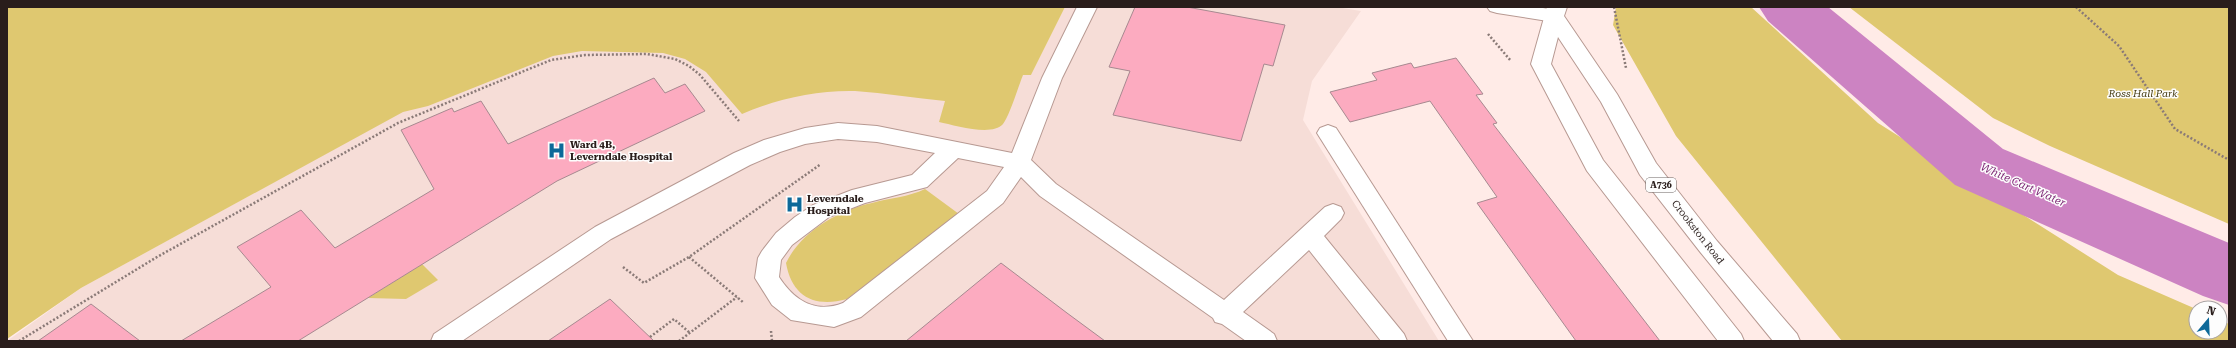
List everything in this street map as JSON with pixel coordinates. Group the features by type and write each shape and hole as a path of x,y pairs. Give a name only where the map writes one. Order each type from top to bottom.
{"main road":[{"path":"953,150 919,181 860,196 821,211 789,235 770,258 767,278 780,298 800,313 834,317 852,310 995,197 1019,162 1052,78 1087,7"},
{"path":"1497,7 1555,11 1541,64 1595,165 1732,341"},
{"name":"Crookston Road","path":"1555,11 1610,99 1648,169 1708,247 1788,341"},
{"path":"443,341 604,233 742,160 772,146 805,136 838,131 877,134 1019,162 1048,190 1224,315 1264,341"},
{"path":"1328,133 1461,341"},
{"path":"1224,315 1333,212"},
{"path":"1310,235 1395,341"}],"path":[{"path":"2076,7 2119,46 2175,129 2229,160"},
{"path":"19,341 157,257 398,123 521,70 551,60 585,54 647,54 675,59 689,66 700,75 739,121"},
{"path":"624,267 644,283 689,257 826,160"},
{"path":"689,257 748,306"},
{"path":"679,341 737,297"},
{"path":"650,337 674,319 690,333"},
{"path":"771,324 772,341"}],"shaded area":[{"name":"Leverndale Hospital","path":"1065,7 1336,7 1361,11 1312,81 1303,120 1439,341 7,341 81,288 540,36 1031,75"}],"green space":[{"path":"7,7 1065,7 1031,75 1023,75 1011,108 1003,124 998,128 990,130 972,129 939,122 945,101 855,91 826,92 797,96 742,114 706,72 685,59 663,53 582,51 553,56 428,106 403,112 81,288 7,339"},
{"path":"1616,7 1751,7 1878,123 2118,275 2188,306 2188,340 2228,340 2228,324 2229,341 1842,341 1676,136 1613,25"},
{"name":"Ross Hall Park","path":"1849,7 2229,7 2229,224 2050,146 1993,118"},
{"path":"925,189 959,214 847,299 825,302 815,301 800,292 789,275 786,263 801,242 811,232 834,217 859,206 906,196"},
{"path":"422,264 438,280 406,299 368,298"}],"building":[{"path":"1135,7 1187,7 1285,25 1273,66 1264,64 1241,141 1113,115 1130,71 1109,67"},
{"path":"1456,58 1483,94 1476,95 1497,123 1493,124 1660,341 1576,341 1477,203 1497,197 1430,101 1350,122 1330,92 1377,80 1372,73 1411,63 1414,68"},
{"path":"654,78 665,93 685,84 705,111 557,181 298,341 181,341 271,287 237,247 301,210 335,248 434,189 401,130 452,108 454,112 481,101 508,144"},
{"path":"1001,263 1067,313 1105,341 906,341"},
{"path":"610,299 654,341 548,341"},
{"path":"91,304 140,341 38,341"}],"waterway":[{"name":"White Cart Water","path":"1789,7 1979,167 2229,275"}],"place":[{"name":"Ward 4B, Leverndale Hospital","path":"557,150"},
{"name":"Leverndale Hospital","path":"794,204"}]}
